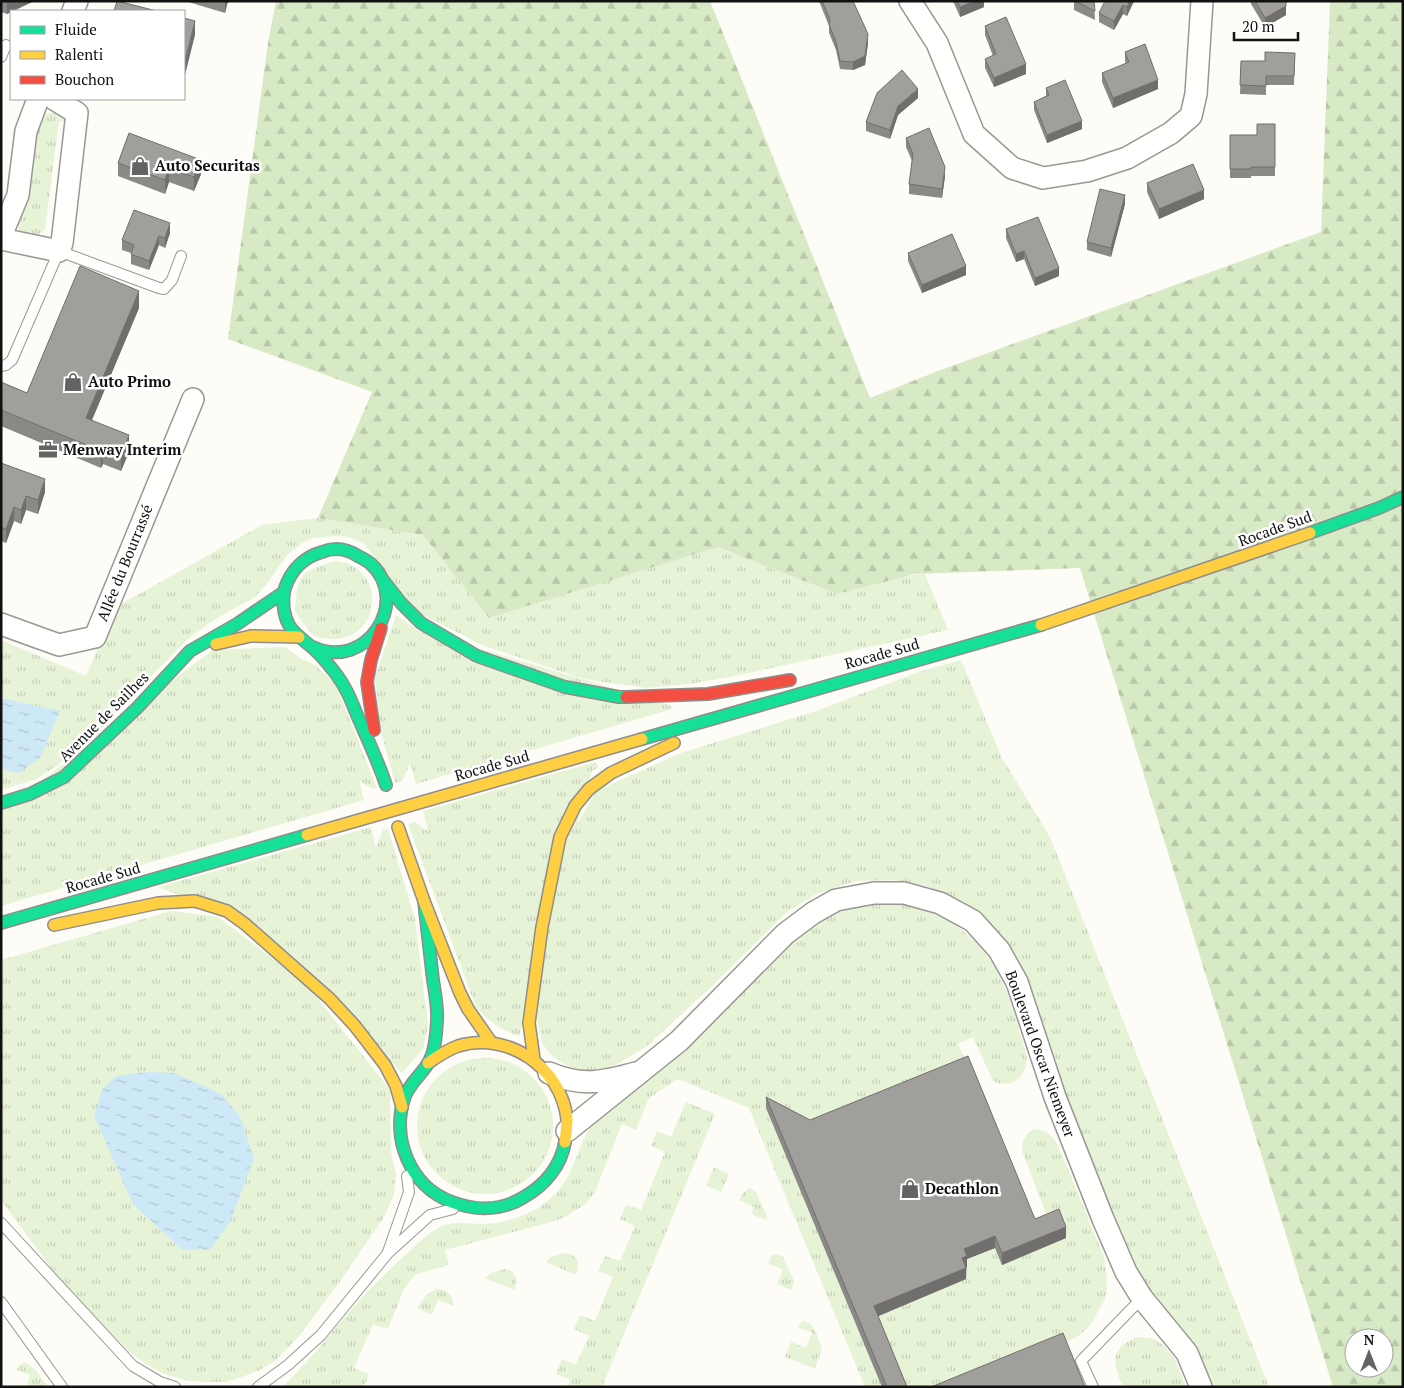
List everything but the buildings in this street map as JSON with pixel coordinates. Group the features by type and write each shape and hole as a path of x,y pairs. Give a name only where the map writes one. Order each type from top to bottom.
{"main road":[{"name":"Rocade Sud","path":"1,923 1042,624 1276,545 1403,498"},
{"path":"386,786 378,761 344,686 313,647 299,637 289,624 286,616 284,592 289,576 299,563 313,554 329,550 345,550 361,556 374,566 401,603 421,623 478,656 565,687 619,696 708,694 801,679"},
{"path":"378,761 367,682 371,660 386,608 383,580"},
{"name":"Avenue de Sailhes","path":"1,803 30,794 64,777 137,708 190,651 237,624 284,592"},
{"path":"313,647 328,652 345,651 360,646 373,636 382,622"},
{"path":"190,651 251,636 299,637"},
{"path":"830,674 944,652"},
{"path":"542,1066 514,1048 491,1042 468,1044 446,1050 428,1063 411,1083 402,1107 400,1132 405,1156 418,1178 438,1196 462,1206 483,1210 504,1207 523,1199 541,1187 554,1171 563,1152 568,1131 566,1110 560,1091 542,1066 528,1022 542,926 560,837 575,806 589,789 611,773 740,710"},
{"path":"398,827 424,901 460,993 468,1010 491,1042"},
{"path":"41,927 158,904 195,901 226,911 245,924 330,999 355,1026 385,1065 396,1086 402,1107"},
{"path":"424,901 437,1015 434,1041 428,1063"}],"street":[{"path":"910,1 937,43 974,134 1012,168 1043,178 1087,171 1127,158 1171,133 1191,116 1196,94 1202,1"},
{"path":"38,100 26,131 18,195 1,237 59,252 62,243 77,113 56,100"},
{"name":"Allée du Bourrassé","path":"1,624 59,645 95,637 193,399"},
{"name":"Boulevard Oscar Niemeyer","path":"568,1131 679,1041 785,934 813,913 836,900 874,893 904,893 940,903 973,921 999,950 1017,982 1054,1097 1126,1272 1142,1298 1187,1353 1201,1387"},
{"name":"Boulevard Oscar Niemeyer","path":"542,1066 563,1079 578,1082 610,1080 643,1071"}],"lane":[{"path":"1,57 6,45"},
{"path":"1,366 6,365 12,360 59,252 164,289 172,280 181,256"},
{"path":"388,1253 409,1192 405,1156"},
{"path":"258,1387 288,1365 321,1335 388,1253 430,1215 462,1206"},
{"path":"1,1223 133,1366 160,1382 176,1387"},
{"path":"1093,1387 1081,1361 1142,1298"},
{"path":"1,1302 62,1387"}],"green space":[{"path":"276,1 710,1 870,398 938,371 1321,232 1330,1 1403,1 1403,1387 1333,1387 1080,568 915,574 837,594 718,547 489,618 423,535 318,518 372,392 228,339 268,43"},
{"path":"54,112 64,116 68,122 59,121 45,229 38,235 25,234 19,230 18,222 30,179 36,137 41,120 46,114"},
{"path":"318,518 423,535 489,617 718,547 837,594 905,576 925,574 948,630 730,677 689,684 646,688 584,679 482,645 417,612 364,544 341,536 313,538 302,543 288,554 255,597 217,618 190,637 99,730 58,765 36,779 1,790 1,640 86,676 116,607 262,525"},
{"path":"334,561 349,564 361,572 369,583 372,596 371,609 367,620 359,630 347,637 327,639 313,635 295,611 302,576 313,569"},
{"path":"396,615 417,630 672,706 672,709 416,784 410,763 403,780 395,783 381,732 375,678"},
{"path":"285,647 300,658 315,665 336,685 377,788 372,789 359,780 364,800 1,906 1,812 213,650"},
{"path":"961,660 1002,758 1050,837 1269,1387 1209,1387 1141,1281 1059,1086 1029,986 1016,958 996,930 968,905 925,885 892,880 856,881 818,893 786,913 711,987 647,1046 614,1066 589,1072 575,1071 552,1056 542,1043 535,1006 560,855 596,791 681,753 819,710 921,671"},
{"path":"595,762 599,767 592,771 519,1036 495,1025 476,1007 408,824 415,822 428,831 423,811"},
{"path":"371,827 376,848 383,830 388,829 415,919 428,1025 423,1049 402,1073 259,926 158,887"},
{"path":"893,902 913,906 943,917 953,923 977,944 989,958 1006,989 1027,1058 1024,1071 1017,1080 1006,1084 993,1081 973,1037 958,1044 968,1067 811,1131 882,1387 865,1387 749,1108 678,1079 649,1098 636,1130 622,1124 594,1194 584,1205 555,1221 445,1250 449,1265 416,1274 404,1289 388,1329 373,1324 354,1368 369,1374 364,1387 282,1387 374,1285 433,1231 449,1224 483,1224 509,1220 534,1210 549,1200 565,1182 588,1132 598,1117 671,1061 789,940 819,918 849,906"},
{"path":"171,911 218,917 307,985 390,1090 391,1152 396,1174 394,1195 384,1217 300,1335 276,1360 260,1370 226,1382 185,1380 164,1374 127,1350 60,1280 1,1200 1,960"},
{"path":"485,1058 511,1063 523,1069 533,1078 542,1088 548,1100 553,1126 548,1152 542,1164 533,1174 523,1183 511,1189 485,1194 459,1189 447,1183 437,1174 428,1164 422,1152 417,1126 422,1100 428,1088 437,1078 447,1069 459,1063"},
{"path":"686,1102 715,1114 602,1387 568,1387 570,1380 556,1374 562,1359 576,1365 589,1336 574,1329 580,1315 595,1321 613,1277 598,1271 605,1256 620,1261 635,1226 620,1219 626,1205 641,1210 665,1152 651,1146 657,1131 671,1137"},
{"path":"1034,1129 1048,1133 1058,1145 1104,1257 1107,1281 1106,1297 1091,1324 1080,1335 1063,1344 959,1387 903,1387 874,1318 966,1279 964,1261 995,1248 1002,1264 1050,1224 1022,1151 1025,1138"},
{"path":"714,1167 729,1174 721,1192 706,1186"},
{"path":"750,1188 756,1192 767,1216 766,1220 751,1214 754,1207 739,1200 743,1193"},
{"path":"565,1253 576,1258 578,1267 576,1275 546,1262 551,1257"},
{"path":"778,1254 783,1257 794,1281 791,1290 777,1284 783,1270 768,1263 772,1255"},
{"path":"505,1269 512,1272 516,1277 514,1290 485,1278 491,1273"},
{"path":"437,1289 449,1293 453,1306 438,1300 432,1315 417,1308 427,1294"},
{"path":"803,1321 810,1324 813,1328 822,1349 815,1369 785,1357 791,1342 806,1348 812,1333 797,1327"},
{"path":"1137,1337 1151,1338 1165,1347 1178,1366 1186,1387 1123,1387 1117,1371 1116,1357 1122,1346"},
{"path":"25,1362 35,1369 48,1387 26,1387 30,1375 17,1370 18,1366"}],"water":[{"path":"1,698 60,711 40,758 18,773 1,769"},
{"path":"146,1072 174,1073 221,1094 240,1116 254,1159 230,1222 210,1250 182,1250 133,1204 94,1116 102,1090 116,1076"}],"traffic: fast":[{"path":"1310,533 1379,508 1403,497"},
{"path":"313,647 333,652 350,650 366,641 377,629 384,613 386,596 382,579 370,563 349,552 336,549 327,550 309,557 299,565 291,575 285,588 284,611 291,629 323,658 343,684 380,767 386,785"},
{"path":"383,580 401,603 421,623 477,656 565,687 626,697"},
{"path":"1,803 30,794 64,777 137,708 190,651 237,624 284,592"},
{"path":"642,739 1041,625"},
{"path":"1,923 307,835"},
{"path":"424,901 437,1016 436,1038 432,1055 427,1065 407,1091 401,1112 402,1144 407,1159 415,1173 437,1195 452,1202 470,1207 498,1207 516,1202 539,1187 556,1167 565,1142"}],"traffic: slow":[{"path":"1041,625 1310,533"},
{"path":"216,644 251,636 299,637"},
{"path":"307,835 642,739"},
{"path":"534,1059 529,1023 542,927 560,837 575,806 589,789 611,773 674,743"},
{"path":"398,827 424,901 460,993 468,1009 491,1042"},
{"path":"54,925 158,903 195,901 227,911 245,924 330,999 355,1026 385,1065 396,1086 402,1107"},
{"path":"428,1063 458,1046 477,1043 495,1044 513,1049 529,1057 543,1069 563,1100 567,1119 565,1142"}],"traffic: jam":[{"path":"374,730 367,682 371,660 381,628"},
{"path":"626,697 708,694 790,680"}],"place":[{"name":"Auto Securitas","path":"140,166"},
{"name":"Auto Primo","path":"73,382"},
{"name":"Menway Interim","path":"48,450"},
{"name":"Decathlon","path":"910,1189"}]}
